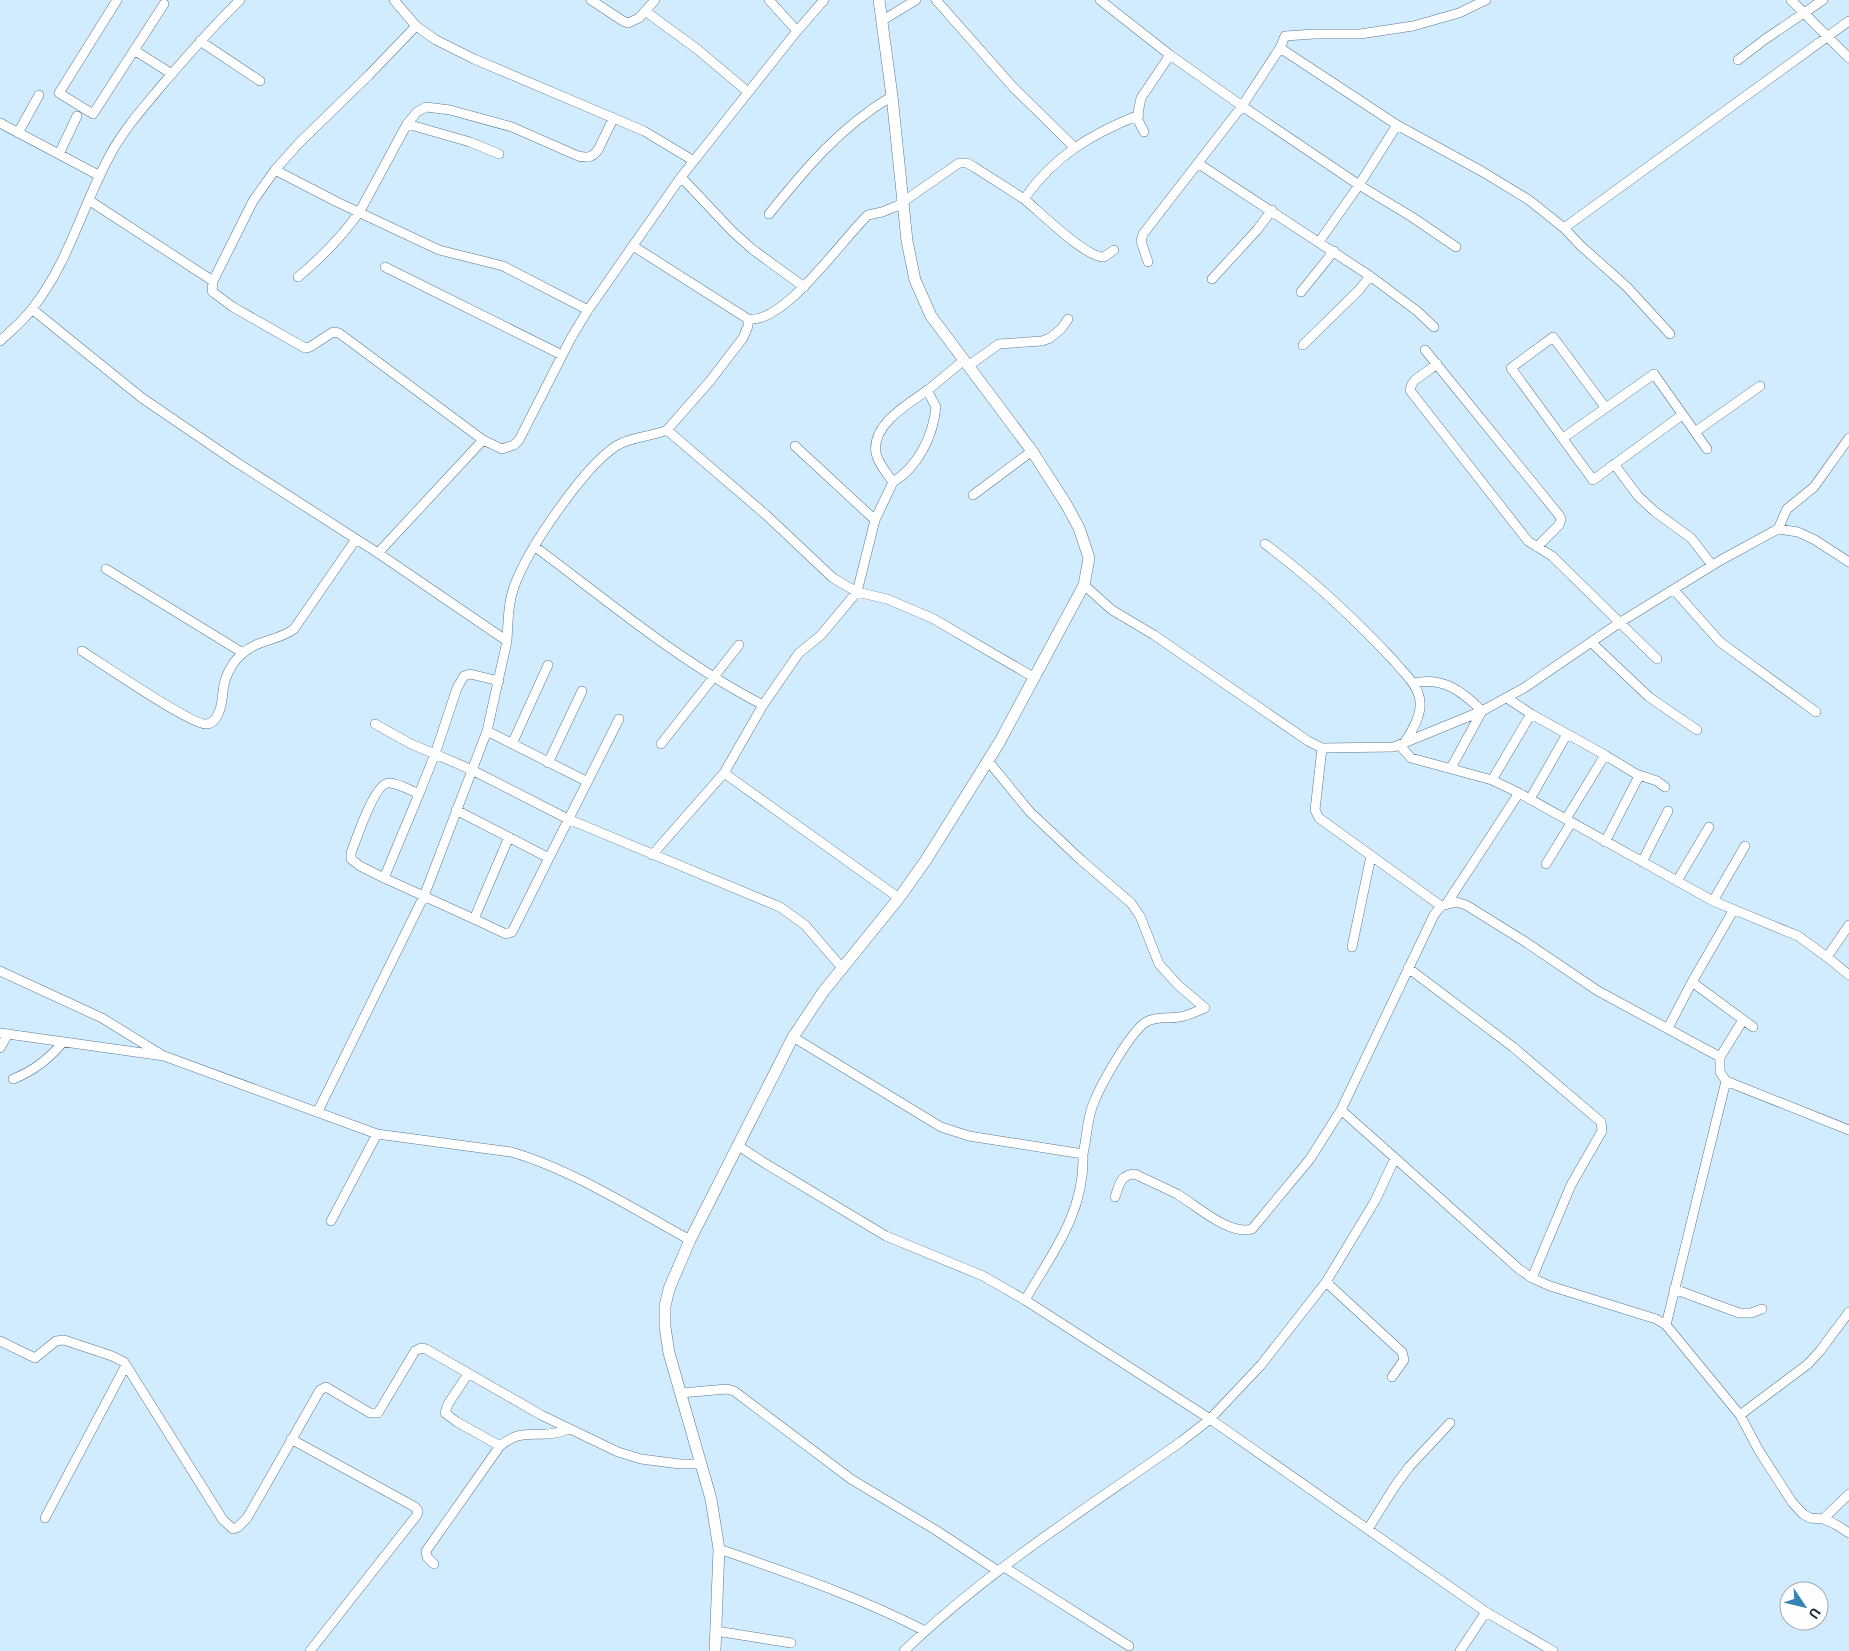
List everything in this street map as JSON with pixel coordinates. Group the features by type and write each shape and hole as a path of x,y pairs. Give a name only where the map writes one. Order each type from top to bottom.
{"street":[{"path":"117,0 59,93 93,114 164,4"},
{"path":"0,341 32,309 60,264 100,176 120,138 200,41 240,0"},
{"path":"394,0 416,26 436,40 474,59 644,130 694,161"},
{"path":"591,0 628,23 639,18 655,0"},
{"path":"769,0 797,31"},
{"path":"416,26 298,143 275,170 253,201 213,281 212,291 218,298 305,348 310,347 333,332 339,333 483,440 502,449 514,445 519,440 562,355 588,310 681,177 797,31 824,0"},
{"path":"715,1651 719,1549 714,1513 702,1464 669,1353 665,1327 665,1306 669,1289 690,1240 793,1037 810,1009 899,898 926,860 988,761 1035,678 1084,585 1089,558 1079,528 1066,504 1032,451 931,316 915,280 910,257 883,20 879,0"},
{"path":"883,20 916,0"},
{"path":"936,0 1013,87 1074,147"},
{"path":"1100,0 1170,55 1242,106 1359,186 1412,217 1456,247"},
{"path":"1148,262 1141,241 1143,234 1242,106 1280,48 1285,36 1360,34 1414,26 1459,13 1486,0"},
{"path":"1791,0 1849,58"},
{"path":"1738,60 1823,0"},
{"path":"645,11 697,49 748,92"},
{"path":"1564,228 1827,35 1849,21"},
{"path":"200,41 260,81"},
{"path":"1280,48 1397,125 1483,172 1529,200 1564,228 1581,246 1627,287 1670,334"},
{"path":"134,50 172,74"},
{"path":"1144,132 1139,122 1141,98 1170,55"},
{"path":"18,133 39,95"},
{"path":"769,214 828,144 871,108 892,96"},
{"path":"298,277 336,243 360,212 407,124 420,109 432,107 512,127 586,158 595,155 613,118"},
{"path":"1024,199 1050,167 1074,147 1086,139 1139,115"},
{"path":"59,154 77,116"},
{"path":"0,123 100,176"},
{"path":"407,124 470,142 499,154"},
{"path":"1320,242 1359,186 1397,125"},
{"path":"633,246 748,319 758,319 770,314 804,287 868,215 891,209 963,162 1024,199 1078,244 1096,256 1104,257 1114,250"},
{"path":"1199,164 1272,210 1370,276 1417,311 1434,327"},
{"path":"275,170 343,205 439,250 503,266 588,310"},
{"path":"681,177 732,231 752,249 804,287"},
{"path":"90,201 213,281"},
{"path":"1212,279 1257,230 1272,210"},
{"path":"1301,292 1334,252"},
{"path":"385,267 562,355"},
{"path":"1303,345 1359,290 1370,276"},
{"path":"32,309 142,398 507,640"},
{"path":"318,1111 424,896 487,731 507,640 513,590 519,573 534,546 584,478 603,456 618,445 634,438 658,434 667,430 710,381 743,338 748,326 748,319"},
{"path":"893,482 881,466 876,454 878,437 886,423 897,412 911,400 966,363 999,344 1042,341 1050,338 1061,329 1068,319"},
{"path":"1605,407 1553,337 1511,368 1593,480 1682,415"},
{"path":"1425,350 1559,515 1561,519 1559,525 1537,547"},
{"path":"1437,364 1416,380 1410,390 1528,541 1552,556 1657,659"},
{"path":"1563,438 1654,374 1707,449"},
{"path":"1695,432 1760,386"},
{"path":"652,855 724,773 763,705 799,653 821,635 856,592 875,520 893,482 908,472 923,451 927,440 936,407 927,390"},
{"path":"667,430 765,514 833,578 856,592 887,599 932,618 1035,678"},
{"path":"1084,585 1112,610 1154,635 1322,748 1394,747 1403,745 1482,711 1507,698 1620,623 1712,566 1778,529 1788,509 1814,486 1849,438"},
{"path":"378,553 483,440"},
{"path":"795,446 875,520"},
{"path":"973,495 1032,451"},
{"path":"1614,464 1638,496 1654,511 1691,538 1712,566"},
{"path":"1778,529 1798,532 1815,540 1849,562"},
{"path":"82,650 180,713 200,724 206,724 213,721 219,711 226,680 234,663 243,653 259,642 281,637 294,629 356,539"},
{"path":"1265,544 1331,598 1373,638 1413,682 1419,694 1420,706 1416,722 1403,745 1403,749 1411,758 1492,780 1519,793 1713,901 1733,911 1784,929 1798,936 1849,975"},
{"path":"534,546 670,647 714,677 763,705"},
{"path":"106,569 243,653"},
{"path":"1674,590 1720,642 1816,712"},
{"path":"1592,643 1649,697 1697,730"},
{"path":"662,744 739,645"},
{"path":"512,744 548,665"},
{"path":"384,878 435,754 457,688 464,676 470,674 499,681"},
{"path":"1413,682 1436,680 1462,693 1482,711"},
{"path":"548,763 582,691"},
{"path":"1507,698 1531,714 1605,754 1639,776 1666,786"},
{"path":"1450,768 1482,711"},
{"path":"1492,780 1531,714"},
{"path":"419,794 390,783 383,785 374,796 351,853 351,860 384,878 506,934 512,932 618,719"},
{"path":"375,724 411,744 472,770 568,818 652,855 780,907 805,925 843,969"},
{"path":"487,731 586,781"},
{"path":"1530,799 1566,734"},
{"path":"1322,748 1316,814 1319,818 1371,856 1444,904 1461,902 1524,941 1598,991 1720,1057"},
{"path":"1546,864 1605,754"},
{"path":"988,761 1030,812 1081,860 1131,903 1140,916 1159,964 1178,985 1205,1008 1179,1017 1164,1017 1144,1023 1137,1030 1107,1075 1093,1103 1084,1154 1084,1174 1074,1213 1025,1300"},
{"path":"724,773 899,898"},
{"path":"1604,842 1639,776"},
{"path":"1115,1197 1120,1181 1128,1174 1135,1174 1177,1195 1219,1221 1242,1231 1252,1229 1310,1160 1341,1110 1434,915 1444,904 1519,793"},
{"path":"456,810 549,858"},
{"path":"1642,862 1668,811"},
{"path":"1677,881 1709,827"},
{"path":"474,919 509,837"},
{"path":"1713,901 1745,846"},
{"path":"1352,947 1371,856"},
{"path":"1668,1028 1733,911"},
{"path":"1827,957 1849,924"},
{"path":"1408,968 1513,1047 1601,1122 1602,1131 1571,1184 1532,1278"},
{"path":"0,971 102,1018 164,1056"},
{"path":"1692,982 1753,1027"},
{"path":"1742,1020 1720,1057 1720,1072 1726,1081 1849,1130"},
{"path":"0,1048 4,1034 164,1056 377,1134 510,1152 526,1156 591,1186 690,1240"},
{"path":"793,1037 942,1127 969,1136 1084,1154"},
{"path":"14,1079 42,1064 63,1042"},
{"path":"1666,1325 1726,1081"},
{"path":"1341,1110 1519,1269 1532,1278 1550,1286 1656,1318 1666,1325 1740,1415 1758,1449 1792,1502 1803,1514 1810,1518 1823,1519 1849,1533"},
{"path":"331,1221 377,1134"},
{"path":"737,1145 886,1236 983,1276 1025,1300 1210,1419 1486,1612 1553,1651"},
{"path":"904,1651 925,1631 1001,1569 1182,1441 1210,1419 1261,1365 1326,1282 1375,1201 1395,1158"},
{"path":"1326,1282 1404,1355 1402,1364 1392,1377"},
{"path":"1674,1290 1739,1313 1751,1313 1762,1309"},
{"path":"1740,1415 1808,1364 1849,1312"},
{"path":"0,1341 35,1358 56,1341 64,1340 120,1360 126,1365 223,1520 233,1529 238,1527 247,1518 317,1394 323,1387 370,1413 378,1412 418,1348 426,1348 468,1374 570,1430 618,1452 641,1459 680,1464 702,1464"},
{"path":"45,1518 126,1365"},
{"path":"468,1374 448,1404 445,1413 457,1422 500,1446"},
{"path":"681,1393 727,1389 734,1391 851,1479 1129,1646"},
{"path":"1368,1529 1409,1467 1450,1423"},
{"path":"434,1564 427,1557 426,1551 500,1446 508,1439 523,1434 546,1434 570,1430"},
{"path":"291,1440 386,1490 415,1507 418,1511 418,1515 310,1651"},
{"path":"1823,1519 1849,1494"},
{"path":"719,1549 888,1612 925,1631"},
{"path":"1460,1651 1486,1612"},
{"path":"716,1631 791,1644"}]}
